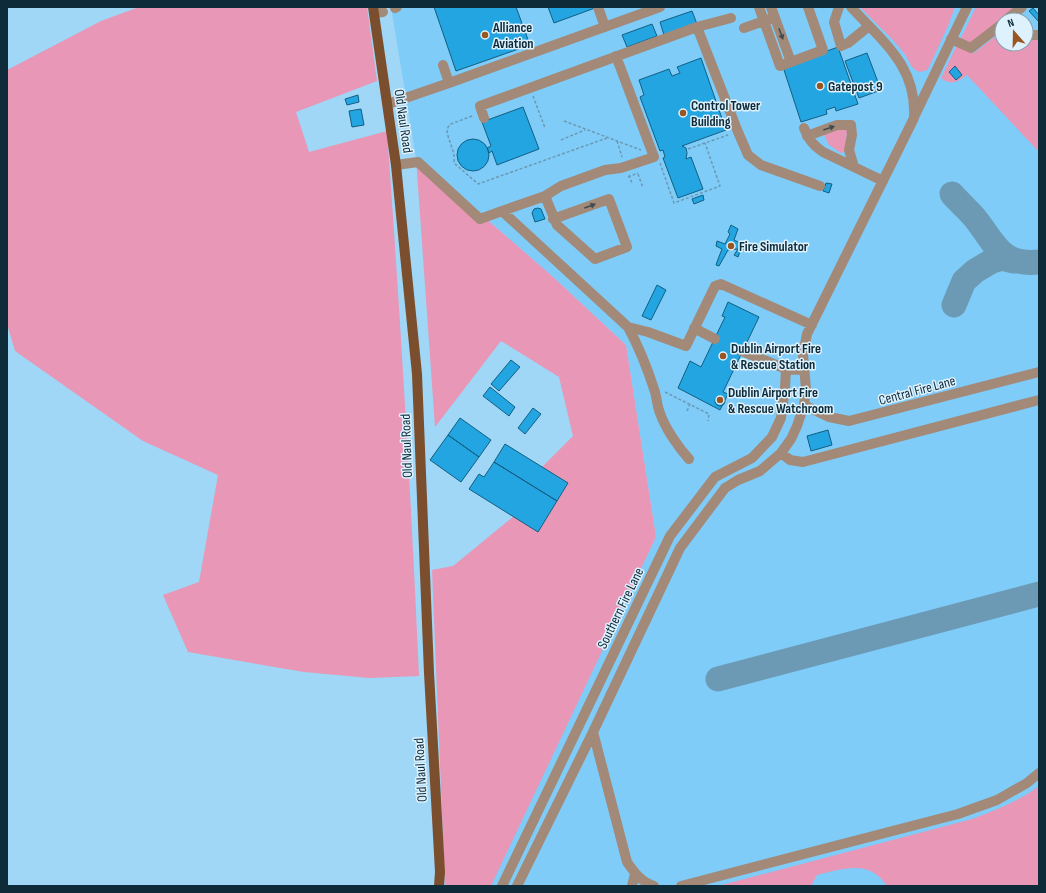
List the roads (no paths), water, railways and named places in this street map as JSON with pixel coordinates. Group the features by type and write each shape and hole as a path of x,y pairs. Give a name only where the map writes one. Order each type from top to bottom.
{"main road":[{"name":"Old Naul Road","path":"376,11 396,165 418,374 429,673 440,872 439,886"}],"lane":[{"path":"598,7 605,27"},
{"path":"388,104 660,7"},
{"path":"759,7 780,66 823,50 808,7"},
{"path":"771,7 791,62"},
{"path":"839,7 834,22 841,46 848,43 869,26"},
{"path":"851,7 896,55 905,70 912,93 914,118"},
{"path":"517,886 593,732 680,548 725,488 760,470 781,453 791,439 804,405 806,389 803,355 807,334 967,7"},
{"path":"744,28 775,17"},
{"path":"483,115 480,106 697,27 731,18"},
{"path":"697,27 748,155 761,165 820,186"},
{"path":"951,39 972,48 994,34"},
{"path":"396,165 418,162 480,219 545,196 561,186 605,170 621,168 654,157 616,56"},
{"path":"442,65 449,83"},
{"path":"854,167 849,150 852,135 851,125 837,125 806,132 810,142 814,146 854,167 883,181"},
{"path":"545,196 553,219 557,226 595,259 627,247 609,199 553,219"},
{"path":"502,211 628,326 655,392 659,411 665,426 683,453 689,459"},
{"path":"628,326 686,346 715,286 721,284 812,325"},
{"path":"694,328 715,338"},
{"path":"742,351 786,369 804,370"},
{"name":"Southern Fire Lane","path":"502,886 670,536 715,477 752,458 772,437 781,418 786,369"},
{"name":"Central Fire Lane","path":"804,405 829,417 849,421 1039,372"},
{"path":"781,453 790,460 803,462 1039,400"},
{"path":"593,732 626,862 635,874 647,884 654,886"},
{"path":"681,886 958,814 996,800 1027,783 1039,773"},
{"path":"632,886 635,874"}],"place":[{"name":"Alliance Aviation","path":"485,35"},
{"name":"Gatepost 9","path":"820,86"},
{"name":"Control Tower Building","path":"683,113"},
{"name":"Fire Simulator","path":"731,246"},
{"name":"Dublin Airport Fire & Rescue Station","path":"723,356"},
{"name":"Dublin Airport Fire & Rescue Watchroom","path":"720,400"}]}
